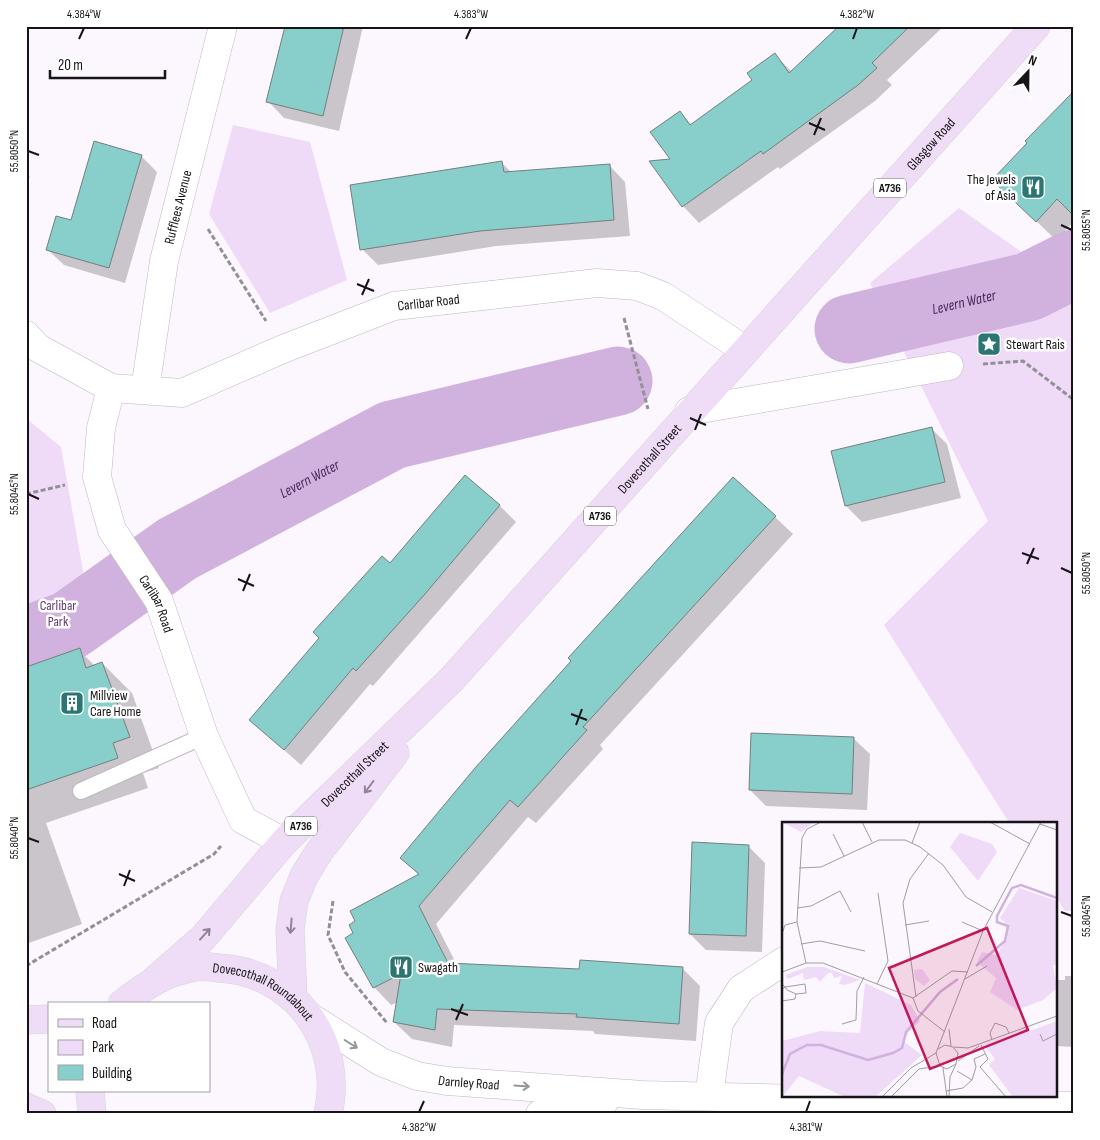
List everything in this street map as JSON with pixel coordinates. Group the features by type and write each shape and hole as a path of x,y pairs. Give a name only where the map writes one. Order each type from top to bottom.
{"main road":[{"name":"Glasgow Road","path":"744,350 1036,26"},
{"name":"Dovecothall Street","path":"156,979 202,938 284,842 452,679 596,520 744,350"},
{"name":"Dovecothall Street","path":"301,1007 290,929 294,901 311,866 452,679"},
{"name":"Dovecothall Roundabout","path":"125,1002 156,979 197,966 241,969 280,987 301,1007 328,1054 333,1094 328,1114"},
{"path":"26,1020 48,1019"},
{"path":"90,1092 92,1114"},
{"path":"26,1107 42,1114"}],"street":[{"name":"Rufflees Avenue","path":"145,390 164,261 223,26"},
{"name":"Carlibar Road","path":"26,335 38,348 111,388 182,393 283,349 394,306 597,283 637,286 663,296 744,350"},
{"path":"690,411 949,366"},
{"name":"Carlibar Road","path":"111,388 102,428 97,477 112,530 158,601 204,736 243,820"},
{"path":"243,820 284,842"},
{"path":"709,1096 719,1023 741,989 782,962"},
{"name":"Darnley Road","path":"301,1007 381,1062 416,1076 447,1081 643,1095 782,1097"},
{"name":"Darnley Road","path":"540,1114 588,1109 643,1095"},
{"name":"Darnley Road","path":"898,1098 1074,1106"}],"lane":[{"path":"81,790 204,736"}],"path":[{"path":"174,216 208,229 283,349"},
{"path":"616,284 658,448"},
{"path":"949,366 1023,361 1074,400"},
{"path":"26,966 214,854 243,820"},
{"path":"311,866 337,884 328,935 345,972 390,1027"}],"green space":[{"path":"233,125 310,142 347,280 270,313 209,214"},
{"path":"959,208 1074,289 1074,911 1065,911 1058,900 1058,822 1009,822 884,625 988,521 870,283"},
{"name":"Carlibar Park","path":"26,418 61,447 94,633 26,661"}],"building":[{"path":"285,26 344,26 323,116 266,102"},
{"path":"839,26 910,26 872,63 877,68 858,85 763,154 761,151 682,207 649,161 670,159 650,132 680,111 690,125 752,80 747,73 775,53 789,73"},
{"path":"1074,91 1074,216 1057,199 1036,222 992,180 1027,143 1025,141"},
{"path":"94,141 142,155 109,268 46,250 56,216 71,220"},
{"path":"502,161 504,172 610,164 614,220 480,231 360,250 350,185"},
{"path":"932,427 945,482 845,506 831,451"},
{"path":"465,475 500,505 425,594 356,671 353,668 284,750 249,720 319,638 313,632 382,556 390,563"},
{"path":"733,477 776,516 583,727 587,730 518,807 510,800 419,906 448,963 579,969 580,960 683,967 679,1024 576,1017 577,1014 437,1009 435,1030 393,1022 401,974 373,988 345,938 353,933 349,925 355,921 350,911 419,874 400,858 475,768 571,661 568,658"},
{"name":"Millview Care Home","path":"80,648 86,668 102,662 130,737 113,743 118,758 26,790 26,667"},
{"path":"751,733 854,737 852,794 749,790"},
{"path":"692,842 749,845 746,936 689,934"}],"waterway":[{"name":"Levern Water","path":"849,329 1028,287 1074,264"},
{"name":"Levern Water","path":"26,641 70,625 177,549 392,435 618,381"}],"place":[{"name":"The Jewels of Asia","path":"1033,187"},
{"name":"Stewart Rais","path":"989,344"},
{"name":"Millview Care Home","path":"72,703"},
{"name":"Swagath","path":"401,967"}]}
